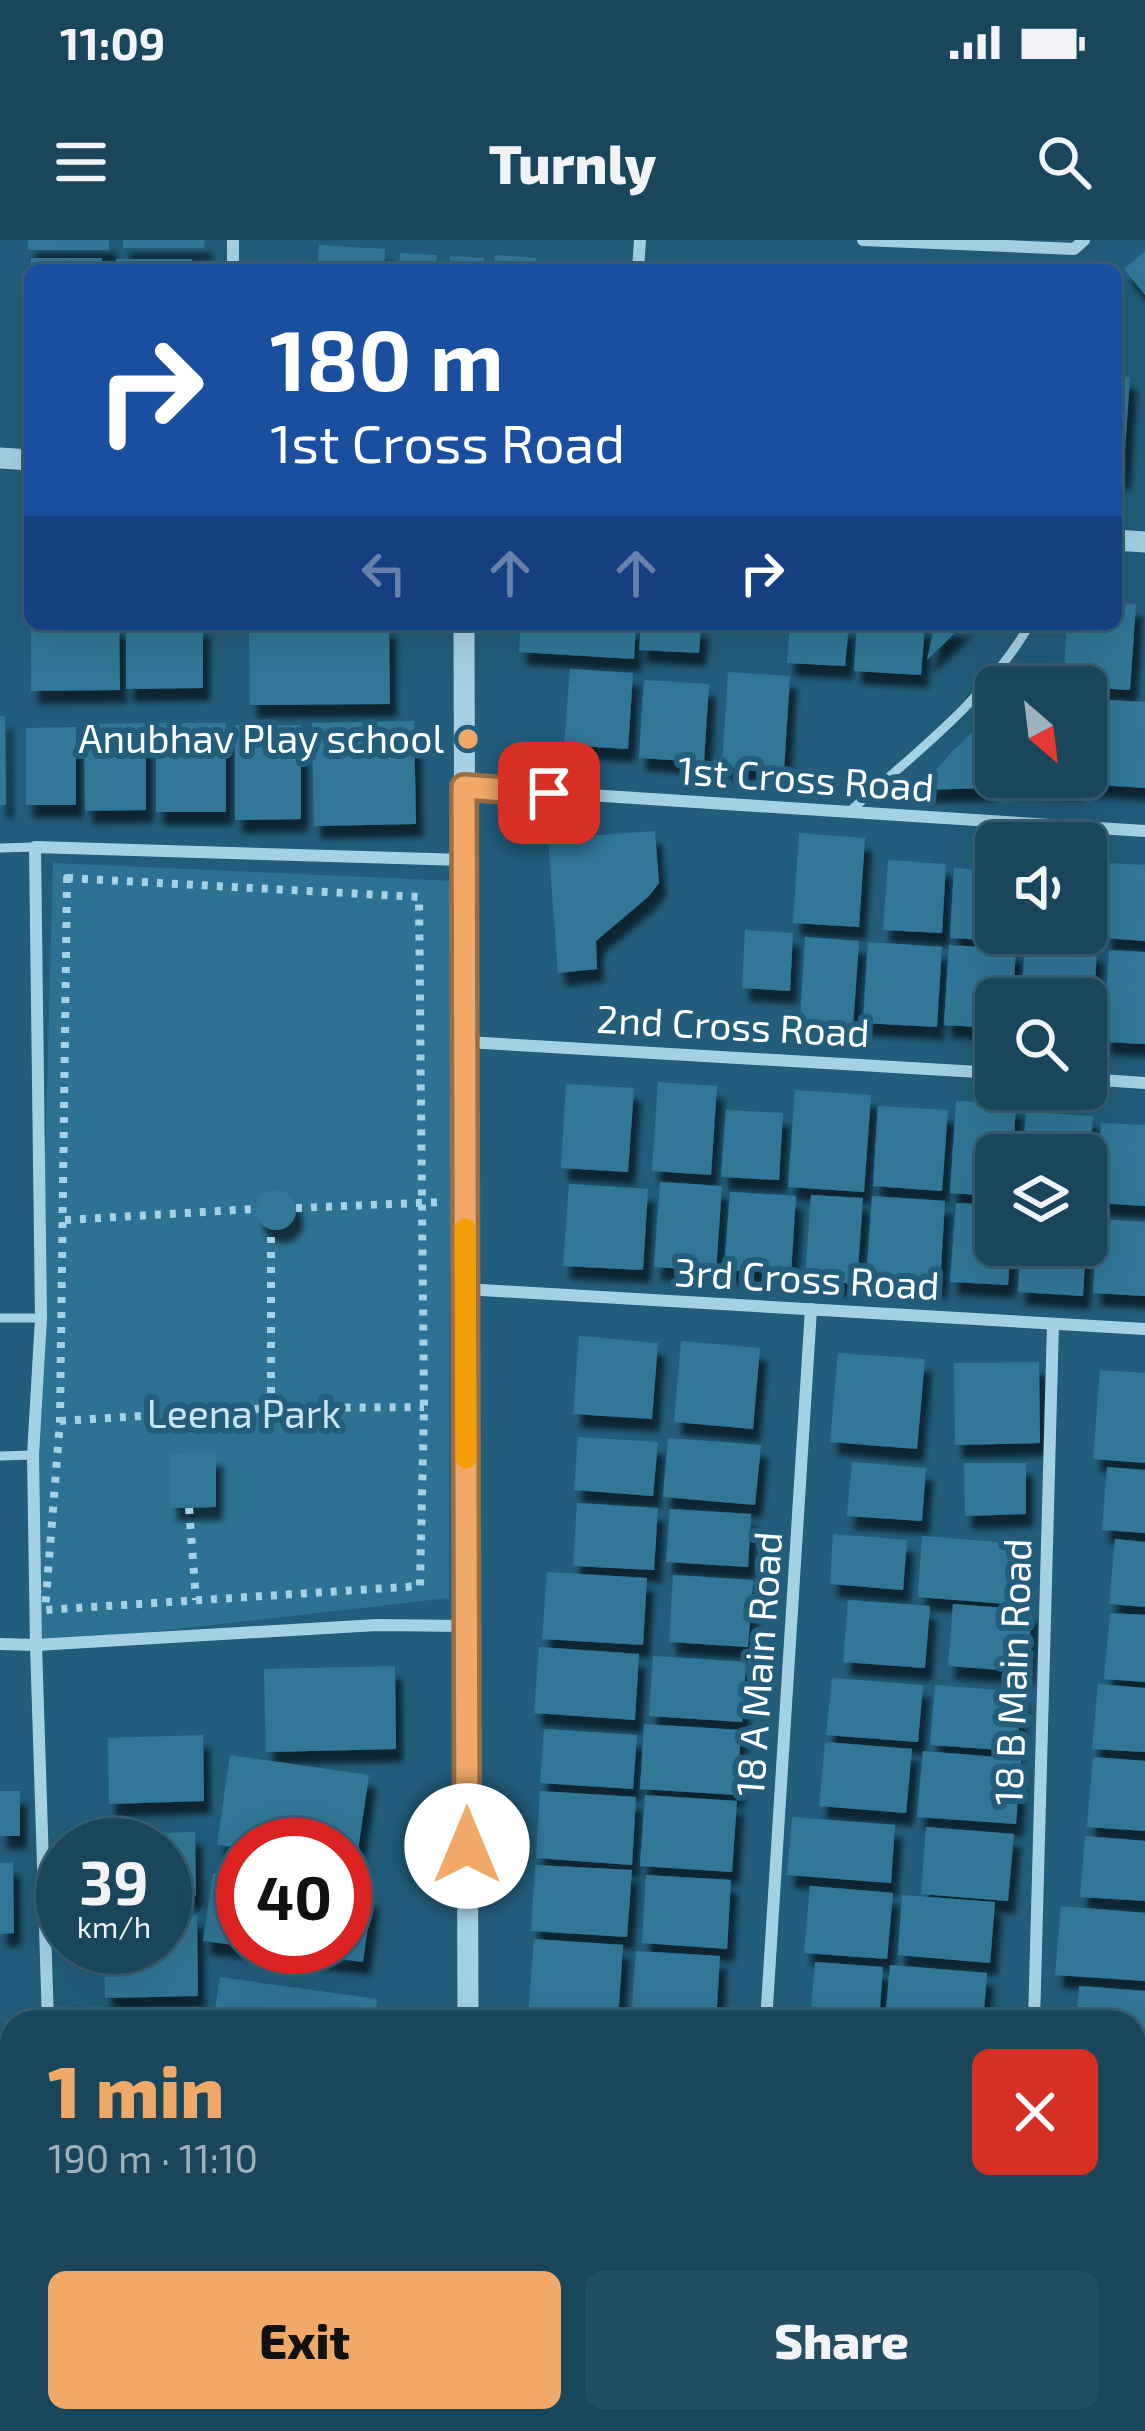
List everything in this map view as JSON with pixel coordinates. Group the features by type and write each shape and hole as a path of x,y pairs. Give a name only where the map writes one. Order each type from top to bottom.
{"street":[{"path":"863,240 1074,249 1084,240"},
{"path":"464,630 468,2010"},
{"name":"1st Cross Road","path":"464,787 1145,831"},
{"path":"48,2010 33,1455 40,1318 35,848 464,860"},
{"name":"2nd Cross Road","path":"466,1042 975,1071"},
{"path":"1107,1080 1145,1083"},
{"name":"3rd Cross Road","path":"465,1289 1145,1329"},
{"name":"18 A Main Road","path":"767,2010 811,1309"},
{"name":"18 B Main Road","path":"1034,2010 1053,1324"},
{"path":"0,1644 377,1625 466,1626"}],"lane":[{"path":"849,812 980,694 1027,630"},
{"path":"0,848 35,848"},
{"path":"0,1318 40,1318"},
{"path":"0,1456 33,1455"}],"path":[{"path":"67,878 419,897 424,1407 420,1586 45,1610 60,1421 61,1220 67,878"},
{"path":"296,1208 422,1201"},
{"path":"61,1220 255,1209"},
{"path":"271,1408 272,1230"},
{"path":"60,1421 271,1408 424,1407"},
{"path":"189,1508 196,1600"}],"green space":[{"name":"Leena Park","path":"53,863 455,881 449,1598 36,1645"}],"building":[{"path":"28,240 109,240 109,250 28,250"},
{"path":"123,240 205,240 204,248 123,248"},
{"path":"319,245 385,249 384,264 317,264"},
{"path":"1145,251 1145,295 1124,269"},
{"path":"400,253 437,255 436,264 399,264"},
{"path":"495,255 536,258 536,264 494,264"},
{"path":"450,256 484,258 484,264 449,264"},
{"path":"31,258 102,258 102,264 31,264"},
{"path":"116,259 192,259 192,264 116,264"},
{"path":"1122,376 1130,377 1122,477"},
{"path":"1122,603 1136,604 1130,690 1107,689 1107,666 1064,666 1067,630 1122,630"},
{"path":"31,630 119,630 120,690 31,691"},
{"path":"126,630 203,630 203,688 126,689"},
{"path":"249,630 389,630 390,704 250,705"},
{"path":"521,630 636,630 634,659 519,652"},
{"path":"641,630 701,630 699,653 639,650"},
{"path":"790,630 848,630 845,666 787,663"},
{"path":"857,630 925,630 921,675 854,671"},
{"path":"934,630 958,630 927,660"},
{"path":"570,669 633,673 628,749 564,745"},
{"path":"728,672 790,676 784,771 722,767"},
{"path":"644,680 709,684 704,762 639,758"},
{"path":"1107,700 1145,702 1145,788 1107,786"},
{"path":"0,716 5,716 6,805 0,805"},
{"path":"414,721 416,824 314,826 312,723"},
{"path":"146,723 146,810 85,811 84,724"},
{"path":"156,723 226,723 226,812 156,812"},
{"path":"235,725 301,725 301,819 235,820"},
{"path":"76,727 76,805 26,805 26,728"},
{"path":"975,729 975,788 918,790"},
{"path":"655,831 659,883 596,941 597,969 558,973 548,839"},
{"path":"799,833 865,838 859,927 793,923"},
{"path":"888,860 946,864 942,933 883,930"},
{"path":"1109,863 1145,865 1145,941 1107,938"},
{"path":"954,868 975,870 975,940 950,938"},
{"path":"745,930 793,933 790,991 742,988"},
{"path":"805,937 859,941 853,1027 800,1023"},
{"path":"868,942 942,947 937,1027 863,1023"},
{"path":"949,945 975,947 975,954 1016,954 1014,978 975,978 975,1027 944,1025"},
{"path":"1109,950 1145,952 1145,1044 1107,1042"},
{"path":"1024,954 1097,954 1095,978 1023,978"},
{"path":"658,1082 717,1086 711,1175 652,1171"},
{"path":"566,1084 634,1088 628,1172 561,1168"},
{"path":"795,1090 871,1095 864,1192 788,1187"},
{"path":"956,1101 975,1102 975,1110 1016,1110 1014,1134 975,1134 975,1195 950,1193"},
{"path":"878,1106 948,1110 942,1191 873,1186"},
{"path":"726,1110 783,1113 779,1180 721,1177"},
{"path":"1026,1112 1093,1116 1092,1134 1024,1134"},
{"path":"1101,1123 1145,1125 1145,1206 1107,1204 1107,1134 1100,1134"},
{"path":"660,1182 722,1186 716,1271 654,1267"},
{"path":"569,1184 648,1189 643,1270 563,1266"},
{"path":"276,1190 290,1196 296,1210 290,1224 276,1230 262,1224 256,1210 262,1196"},
{"path":"730,1192 796,1196 791,1274 724,1270"},
{"path":"811,1195 863,1198 857,1284 805,1280"},
{"path":"872,1196 945,1201 940,1286 866,1282"},
{"path":"956,1203 975,1204 975,1266 1009,1266 1008,1285 950,1282"},
{"path":"1107,1220 1145,1222 1145,1296 1093,1293 1095,1266 1107,1266"},
{"path":"1020,1266 1085,1266 1083,1296 1018,1292"},
{"path":"579,1336 658,1343 652,1419 573,1414"},
{"path":"681,1341 760,1348 753,1429 674,1422"},
{"path":"838,1353 925,1359 917,1449 830,1442"},
{"path":"1039,1362 1040,1443 955,1445 954,1363"},
{"path":"1100,1370 1145,1373 1145,1463 1093,1459"},
{"path":"578,1437 658,1442 653,1496 574,1490"},
{"path":"668,1438 761,1445 755,1505 663,1497"},
{"path":"216,1453 216,1507 170,1508 169,1454"},
{"path":"852,1462 926,1468 922,1521 847,1516"},
{"path":"964,1463 1026,1463 1026,1514 965,1516"},
{"path":"1107,1467 1145,1470 1145,1533 1102,1530"},
{"path":"577,1503 658,1508 654,1570 573,1566"},
{"path":"670,1509 751,1514 748,1567 666,1562"},
{"path":"833,1534 907,1540 903,1590 830,1584"},
{"path":"922,1536 1025,1544 1020,1605 918,1597"},
{"path":"1115,1539 1145,1542 1145,1607 1109,1604"},
{"path":"547,1572 647,1578 643,1645 542,1639"},
{"path":"673,1575 753,1580 748,1647 669,1642"},
{"path":"848,1600 930,1606 925,1668 843,1662"},
{"path":"953,1604 1032,1610 1027,1672 948,1666"},
{"path":"1110,1613 1145,1615 1145,1682 1104,1679"},
{"path":"539,1647 639,1654 635,1720 534,1713"},
{"path":"653,1656 746,1662 742,1722 649,1716"},
{"path":"395,1666 396,1749 266,1752 264,1669"},
{"path":"832,1678 923,1685 918,1742 826,1735"},
{"path":"1098,1684 1145,1688 1145,1752 1092,1749"},
{"path":"935,1685 1022,1692 1017,1751 930,1745"},
{"path":"644,1724 741,1730 737,1795 640,1789"},
{"path":"544,1729 637,1735 633,1789 540,1783"},
{"path":"203,1735 204,1801 109,1804 108,1738"},
{"path":"825,1742 912,1749 906,1813 819,1806"},
{"path":"923,1751 1021,1759 1016,1824 917,1817"},
{"path":"230,1755 369,1775 363,1818 221,1818"},
{"path":"1093,1757 1145,1761 1145,1831 1087,1827"},
{"path":"0,1791 20,1791 20,1836 0,1836"},
{"path":"540,1791 636,1797 632,1865 536,1858"},
{"path":"645,1795 737,1801 732,1872 640,1866"},
{"path":"792,1817 895,1825 891,1883 787,1875"},
{"path":"926,1827 1014,1834 1008,1901 921,1894"},
{"path":"195,1832 196,1896 192,1896"},
{"path":"1085,1836 1145,1841 1145,1901 1080,1897"},
{"path":"13,1862 14,1933 0,1934 0,1863"},
{"path":"535,1865 632,1870 627,1937 531,1931"},
{"path":"213,1873 216,1873 216,1943 203,1941"},
{"path":"646,1875 731,1880 727,1949 642,1943"},
{"path":"810,1886 893,1893 887,1959 804,1953"},
{"path":"902,1895 995,1902 990,1963 898,1955"},
{"path":"1061,1906 1145,1913 1145,1981 1055,1975"},
{"path":"192,1915 197,1915 198,1996 105,1998 105,1974 192,1974"},
{"path":"534,1939 623,1945 619,2010 528,2010"},
{"path":"636,1951 720,1956 717,2010 632,2010"},
{"path":"815,1962 883,1967 880,2010 811,2010"},
{"path":"890,1965 987,1973 984,2010 886,2010"},
{"path":"220,1977 377,1999 376,2010 215,2010"},
{"path":"1079,1986 1145,1991 1145,2010 1077,2010"}],"slow traffic":[{"path":"465,1229 466,1458"}],"place":[{"name":"Anubhav Play school","path":"468,739"}],"route":[{"path":"467,1846 464,787 549,793"}]}
